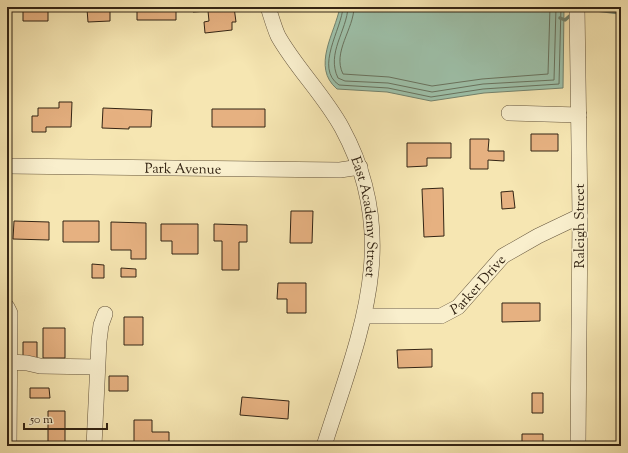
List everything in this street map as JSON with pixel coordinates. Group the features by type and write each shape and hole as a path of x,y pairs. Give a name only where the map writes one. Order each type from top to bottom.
{"street":[{"name":"East Academy Street","path":"268,7 278,34 334,114 348,139 360,168 369,200 373,243 370,285 365,316 324,446"},
{"name":"Raleigh Street","path":"577,7 580,216 578,446"},
{"path":"509,113 579,115"},
{"name":"Park Avenue","path":"7,166 340,170 360,168"},
{"name":"Parker Drive","path":"365,316 441,316 458,307 503,256 538,236 580,216"},
{"path":"7,307 10,313 9,446"},
{"path":"94,446 97,368 101,325 105,314"},
{"path":"10,362 27,363 40,366 97,368"}],"water":[{"path":"340,7 564,7 563,88 484,93 431,101 387,92 337,89 329,80 325,60"}],"building":[{"path":"23,7 48,7 48,21 23,21"},
{"path":"137,7 176,7 176,20 137,20"},
{"path":"193,7 234,7 236,22 232,22 232,30 205,33 204,22 209,21 208,11 193,12"},
{"path":"110,8 110,21 88,22 87,9"},
{"path":"59,102 72,102 71,127 46,127 46,132 32,132 32,116 38,116 38,108 59,108"},
{"path":"103,108 152,110 151,127 129,127 129,129 102,128"},
{"path":"212,109 265,109 265,127 212,127"},
{"path":"531,134 558,134 558,151 531,151"},
{"path":"470,139 489,139 488,151 504,151 504,161 488,160 488,169 470,169"},
{"path":"407,143 451,143 451,158 427,158 427,166 407,167"},
{"path":"443,188 444,236 424,237 422,189"},
{"path":"513,191 515,208 502,209 501,192"},
{"path":"291,211 313,211 312,243 290,243"},
{"path":"14,221 49,222 49,240 13,239"},
{"path":"63,221 99,221 99,242 63,242"},
{"path":"111,222 146,223 146,259 131,259 131,250 111,250"},
{"path":"161,224 198,224 198,254 172,254 172,241 161,241"},
{"path":"214,224 247,225 247,242 239,242 239,270 222,270 222,241 214,241"},
{"path":"92,264 104,265 104,278 92,278"},
{"path":"121,268 136,269 136,277 121,277"},
{"path":"278,283 306,283 306,313 287,313 287,299 277,299"},
{"path":"502,303 540,303 540,321 502,322"},
{"path":"124,317 143,317 143,345 124,345"},
{"path":"43,328 65,328 65,358 43,358"},
{"path":"23,342 37,342 37,360 23,360"},
{"path":"432,349 432,367 398,368 397,350"},
{"path":"109,376 128,376 128,391 109,391"},
{"path":"30,388 49,388 50,398 30,398"},
{"path":"532,393 543,393 543,413 532,413"},
{"path":"242,397 289,401 288,419 240,415"},
{"path":"617,408 621,408 621,421 617,421"},
{"path":"48,411 65,411 65,446 48,446"},
{"path":"134,420 152,420 152,432 169,432 169,446 134,446"},
{"path":"522,434 543,434 543,446 522,446"},
{"path":"180,444 197,444 198,446 180,446"}],"waterway":[{"path":"581,8 621,13"},
{"path":"560,18 565,20 572,14"}]}
